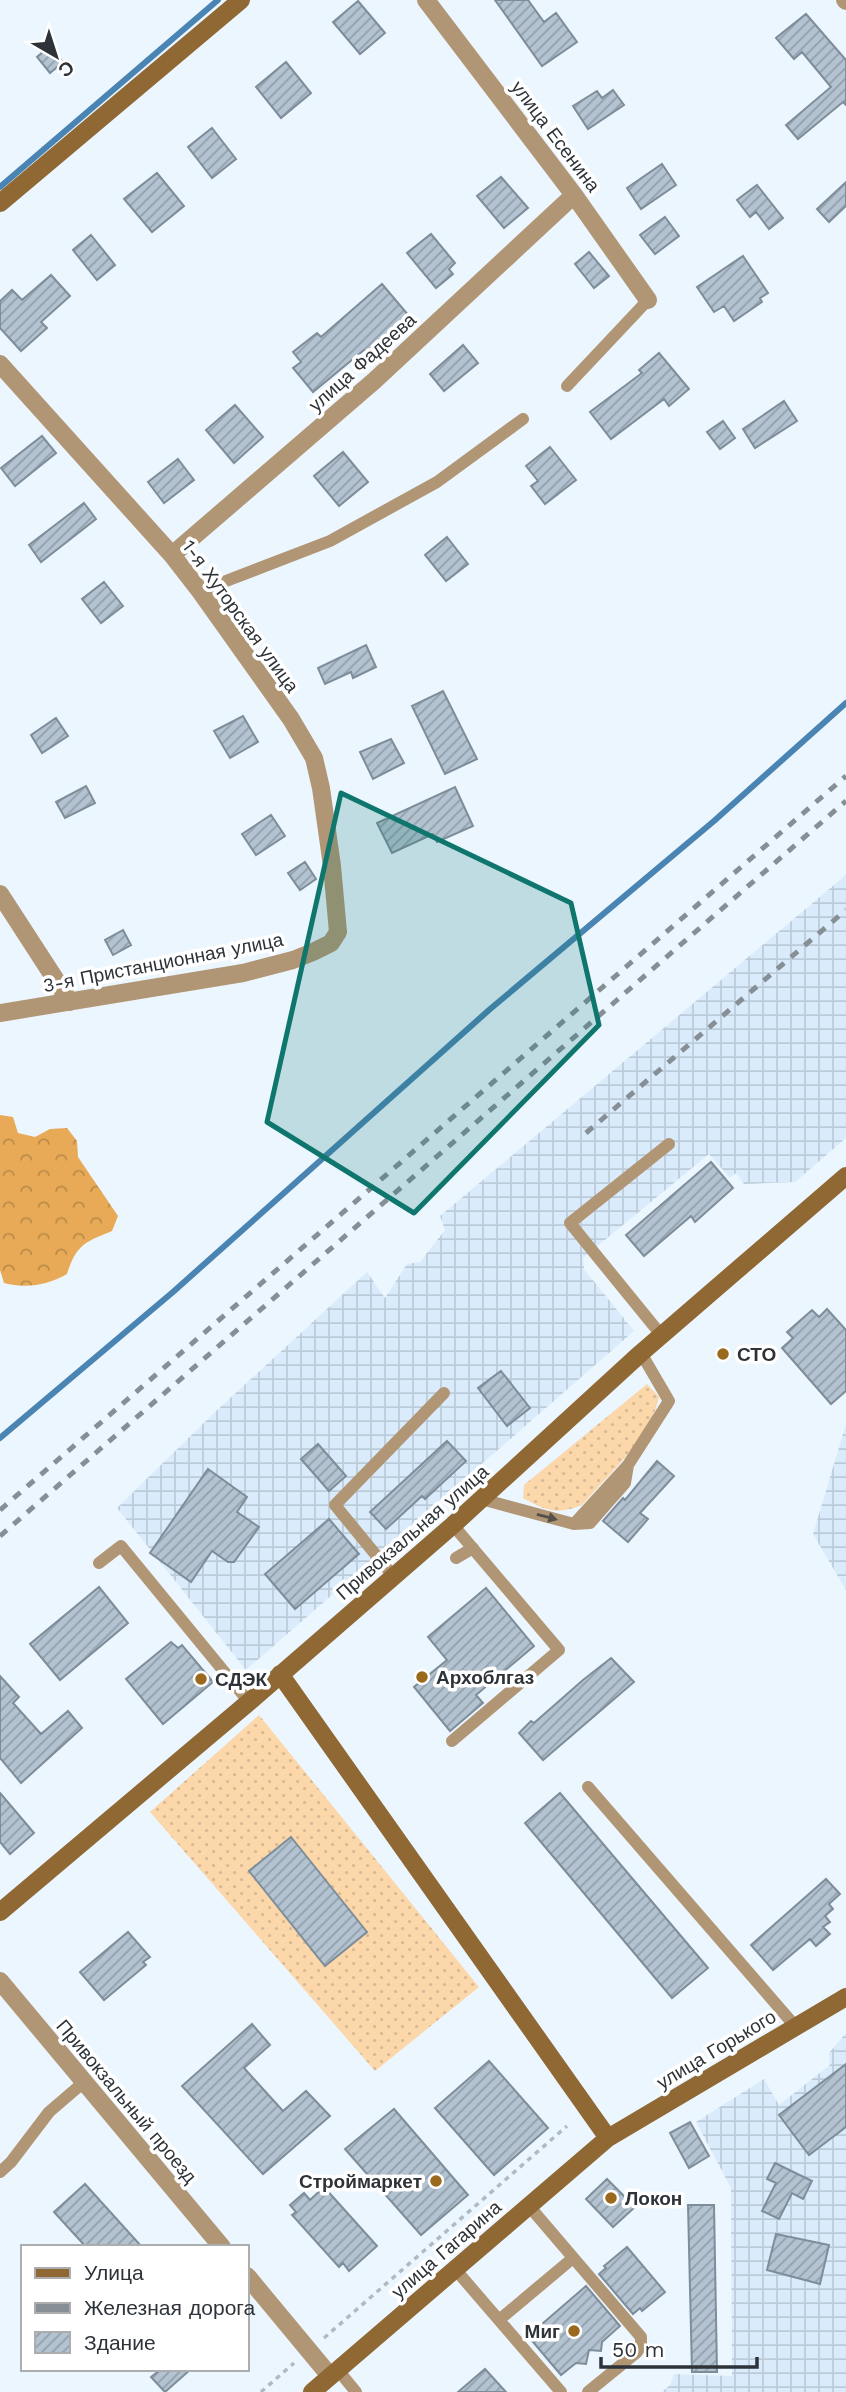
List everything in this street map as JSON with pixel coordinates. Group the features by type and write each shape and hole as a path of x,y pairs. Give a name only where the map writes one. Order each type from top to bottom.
{"street":[{"path":"0,203 241,0"},
{"name":"улица Есенина","path":"426,0 574,195 648,300"},
{"name":"улица Фадеева","path":"172,555 374,381 574,195"},
{"name":"1-я Хуторская улица","path":"0,364 172,555 291,719 314,758 321,788 338,920 338,932 331,943"},
{"path":"0,894 70,1002"},
{"name":"3-я Пристанционная улица","path":"0,1013 243,973 293,960 331,943"},
{"name":"Привокзальная улица","path":"0,1912 394,1577 641,1353 846,1176"},
{"path":"280,1674 608,2138"},
{"name":"Привокзальный проезд","path":"0,1981 220,2245"},
{"name":"улица Горького","path":"608,2138 846,1997"},
{"name":"улица Гагарина","path":"312,2392 608,2138"},
{"path":"248,2277 309,2350 334,2373"}],"lane":[{"path":"567,386 648,300"},
{"path":"200,591 330,541 437,482 523,419"},
{"path":"662,1336 570,1223 669,1144"},
{"path":"481,1499 574,1524 628,1465 669,1401 641,1353"},
{"path":"394,1577 335,1505 444,1393"},
{"path":"452,1741 559,1650 453,1525"},
{"path":"99,1563 121,1546 249,1702"},
{"path":"456,1558 473,1548"},
{"path":"588,1787 796,2026"},
{"path":"0,2172 50,2112 84,2082"},
{"path":"529,2206 640,2337 641,2346 637,2352 588,2392"},
{"path":"499,2320 573,2258"},
{"path":"455,2269 561,2392"},
{"path":"334,2373 356,2392"}],"path":[{"path":"261,2392 567,2126"}],"highlighted area":[{"path":"341,793 571,903 599,1025 414,1213 267,1122"}],"shaded area":[{"path":"846,875 846,1138 795,1182 744,1184 736,1173 730,1178 709,1154 583,1258 584,1269 634,1331 246,1670 117,1508 213,1414 367,1272 385,1298 407,1264 420,1262 445,1230 440,1216"},
{"path":"647,1384 659,1397 647,1427 627,1455 582,1505 558,1511 538,1506 523,1498 524,1485"},
{"path":"846,1424 846,1590 813,1534"},
{"path":"259,1715 479,1987 375,2071 150,1812"},
{"path":"846,2033 846,2392 662,2392 670,2385 674,2374 732,2376 731,2188 696,2122 764,2079 779,2105 830,2065 829,2053"}],"green space":[{"path":"0,1115 13,1117 18,1133 35,1137 50,1129 67,1128 77,1141 78,1157 118,1216 112,1231 83,1246 74,1257 67,1274 52,1281 29,1286 4,1283 0,1270"}],"building":[{"path":"495,0 528,0 544,22 556,13 577,42 542,66"},
{"path":"358,1 385,33 360,54 333,22"},
{"path":"806,14 846,60 846,105 843,102 798,139 786,125 831,87 802,52 794,59 776,38"},
{"path":"50,46 63,62 50,73 37,57"},
{"path":"286,62 311,93 281,118 256,87"},
{"path":"613,90 624,105 588,129 573,106 597,91 602,98"},
{"path":"212,128 236,159 212,178 188,147"},
{"path":"662,164 676,185 641,209 627,188"},
{"path":"157,173 184,206 152,232 124,199"},
{"path":"501,177 528,208 504,228 477,196"},
{"path":"846,182 846,206 829,222 817,209"},
{"path":"757,185 783,218 769,229 756,212 750,217 737,200"},
{"path":"665,217 679,236 655,254 640,235"},
{"path":"431,234 455,263 449,269 453,274 436,288 407,253"},
{"path":"91,235 115,265 97,280 73,250"},
{"path":"589,252 609,276 594,288 575,264"},
{"path":"743,256 768,293 760,298 762,302 734,321 724,306 714,312 697,287"},
{"path":"51,275 70,296 41,322 47,328 21,351 0,328 0,301 12,290 22,300"},
{"path":"382,284 409,316 367,352 364,350 313,392 293,368 301,362 293,352 317,333 321,337"},
{"path":"463,345 478,363 444,391 430,374"},
{"path":"659,353 689,389 669,406 664,399 611,439 590,412 642,373 639,370"},
{"path":"784,401 797,421 755,448 743,429"},
{"path":"235,405 263,437 234,463 206,430"},
{"path":"723,421 735,438 720,449 707,432"},
{"path":"42,436 56,453 15,486 1,468"},
{"path":"550,447 576,480 545,504 531,486 538,481 526,466"},
{"path":"343,452 368,482 339,506 314,476"},
{"path":"178,459 194,480 164,503 148,482"},
{"path":"84,503 96,519 41,562 29,545"},
{"path":"447,537 468,564 446,581 425,555"},
{"path":"104,582 123,606 101,623 82,599"},
{"path":"366,645 376,667 353,678 351,672 325,684 318,668"},
{"path":"443,691 477,759 445,774 412,706"},
{"path":"243,716 258,742 230,758 214,731"},
{"path":"56,718 68,736 42,753 31,735"},
{"path":"391,739 404,763 373,779 360,752"},
{"path":"86,786 95,803 65,818 56,802"},
{"path":"455,787 473,826 437,842 433,834 392,853 377,823"},
{"path":"271,815 285,836 256,855 242,834"},
{"path":"305,862 316,879 300,890 288,873"},
{"path":"123,930 131,945 113,955 105,940"},
{"path":"711,1162 733,1188 695,1222 691,1216 644,1256 626,1235"},
{"path":"827,1309 846,1330 846,1391 831,1404 782,1348 793,1338 787,1332 812,1310 819,1317"},
{"path":"501,1371 530,1408 507,1426 478,1388"},
{"path":"447,1441 466,1461 425,1499 422,1496 386,1529 370,1512"},
{"path":"318,1444 346,1476 329,1491 301,1459"},
{"path":"657,1461 674,1476 640,1513 648,1519 628,1542 603,1521 623,1498 625,1500"},
{"path":"208,1469 247,1497 237,1512 259,1527 234,1562 228,1562 212,1551 191,1582 150,1553"},
{"path":"329,1519 359,1554 295,1609 265,1574"},
{"path":"99,1587 128,1623 60,1680 30,1644"},
{"path":"486,1588 534,1646 476,1695 483,1703 450,1731 414,1687 447,1660 428,1637"},
{"path":"171,1642 178,1648 182,1645 213,1682 163,1724 126,1679"},
{"path":"611,1658 634,1682 543,1760 519,1733"},
{"path":"0,1676 19,1697 13,1703 41,1734 68,1711 82,1728 21,1783 0,1758"},
{"path":"0,1793 34,1833 10,1854 0,1842"},
{"path":"560,1793 708,1968 672,1998 525,1823"},
{"path":"291,1837 367,1932 325,1966 249,1871"},
{"path":"826,1879 840,1894 829,1904 833,1909 825,1916 830,1922 823,1927 830,1934 816,1946 810,1939 773,1970 751,1945"},
{"path":"128,1932 150,1957 143,1962 146,1965 104,2000 80,1972"},
{"path":"252,2024 270,2045 244,2068 283,2111 306,2091 330,2116 263,2174 182,2086"},
{"path":"489,2061 548,2128 494,2175 435,2108"},
{"path":"846,2064 846,2127 809,2155 779,2115"},
{"path":"394,2109 468,2195 421,2235 345,2149"},
{"path":"690,2122 709,2156 689,2168 670,2133"},
{"path":"775,2163 812,2181 803,2199 792,2193 779,2219 762,2211 776,2183 767,2179"},
{"path":"607,2179 635,2207 613,2227 586,2199"},
{"path":"85,2184 140,2245 84,2245 54,2212"},
{"path":"324,2187 377,2246 349,2271 343,2263 339,2267 292,2215 296,2212 290,2205 304,2193 310,2200"},
{"path":"688,2205 714,2205 717,2372 692,2372"},
{"path":"776,2234 829,2245 820,2284 767,2270"},
{"path":"627,2247 665,2292 642,2311 640,2308 633,2314 599,2274 606,2268 604,2266"},
{"name":"Миг","path":"586,2286 620,2326 602,2342 601,2351 589,2350 586,2364 576,2363 561,2375 528,2336"},
{"path":"485,2369 506,2392 458,2392"},
{"path":"158,2371 189,2371 165,2392 151,2377"}],"waterway":[{"path":"0,187 218,0"},
{"path":"0,1438 173,1292 489,1010 714,821 846,703"}],"railway":[{"path":"0,1510 846,776"},
{"path":"0,1536 846,801"},
{"path":"586,1133 846,910"}],"place":[{"name":"СТО","path":"723,1354"},
{"name":"Архоблгаз","path":"422,1677"},
{"name":"СДЭК","path":"201,1679"},
{"name":"Строймаркет","path":"436,2181"},
{"name":"Локон","path":"611,2198"},
{"name":"Миг","path":"574,2331"}]}
